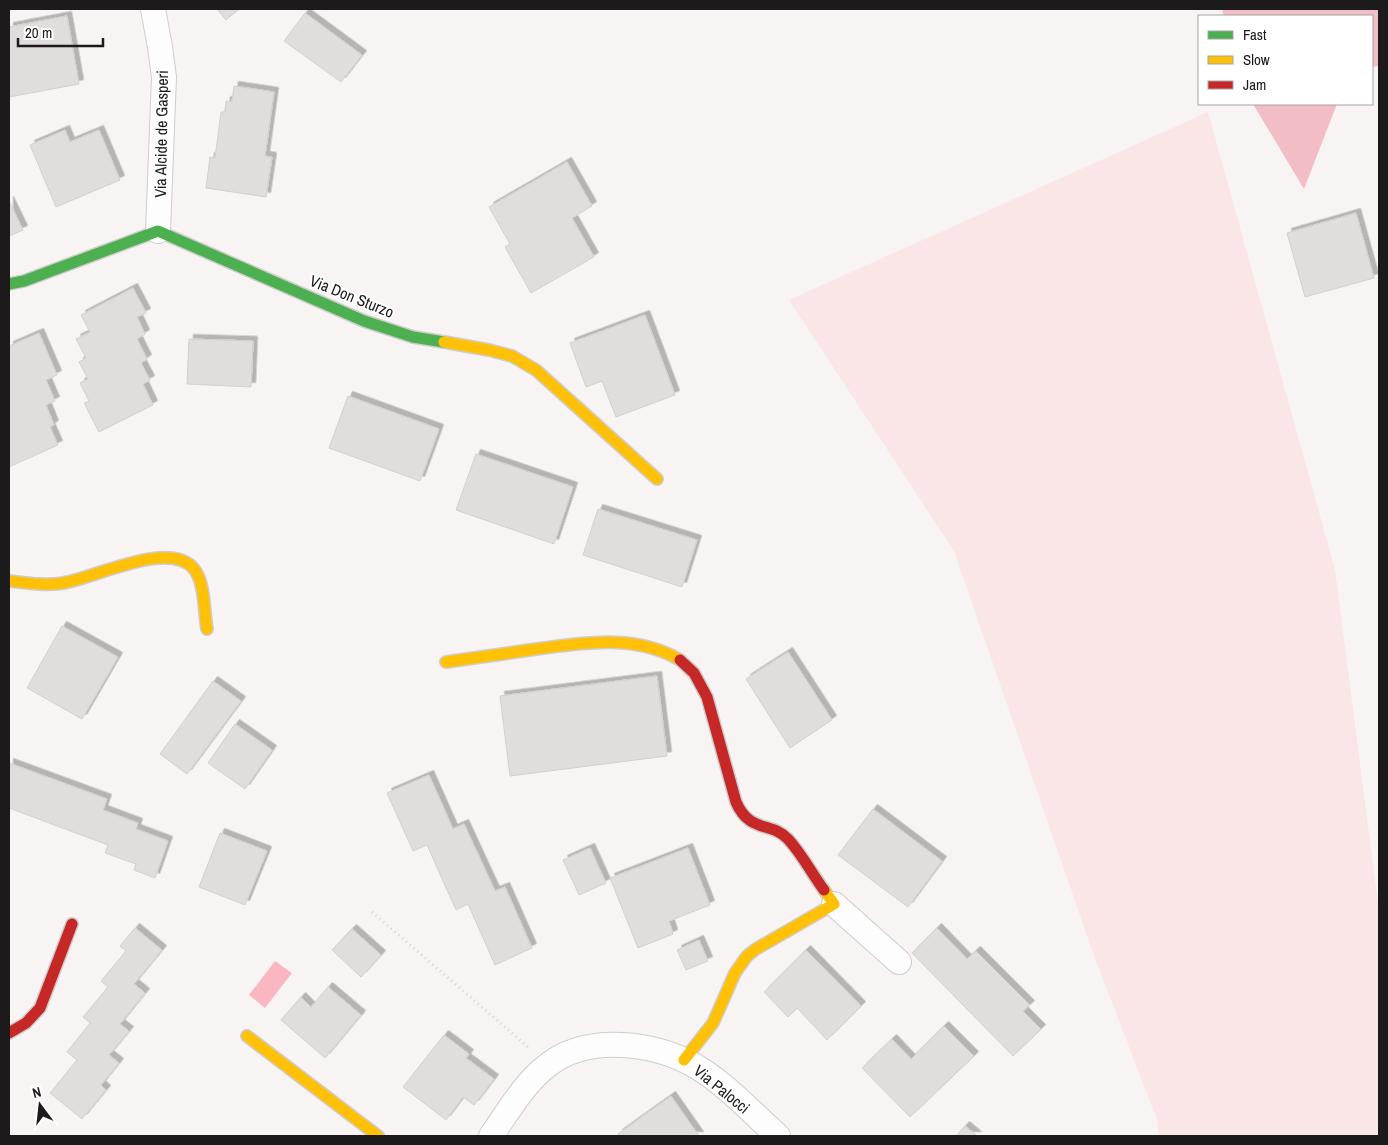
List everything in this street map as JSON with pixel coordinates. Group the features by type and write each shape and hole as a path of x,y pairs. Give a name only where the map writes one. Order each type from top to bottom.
{"street":[{"name":"Via Alcide de Gasperi","path":"153,9 164,77 158,231"},
{"path":"9,284 24,281 158,231"},
{"name":"Via Don Sturzo","path":"158,231 364,321 413,337 490,350 520,359 536,370 657,479"},
{"path":"9,581 38,584 60,583 84,579 145,560 174,558 189,564 195,570 207,629"},
{"path":"446,662 591,642 632,644 656,649 675,656 690,668 704,690 736,802 741,813 757,826 779,833 787,838 834,904 899,962"},
{"path":"684,1060 714,1022 734,973 746,958 756,949 834,904"},
{"path":"9,1033 32,1018 40,1008 72,924"},
{"path":"247,1036 378,1136"},
{"name":"Via Palocci","path":"491,1136 526,1087 548,1064 579,1050 604,1045 646,1048 684,1060 714,1079 778,1136"}],"path":[{"path":"372,912 548,1064"}],"shaded area":[{"path":"1222,9 1379,9 1379,66 1373,67 1373,15 1224,15"},
{"path":"1254,105 1337,105 1304,189"},
{"path":"1208,112 1335,570 1379,911 1379,1136 1159,1136 1157,1120 1093,953 954,551 789,300"},
{"path":"275,961 292,973 265,1008 249,995"}],"building":[{"path":"217,9 239,9 226,20"},
{"path":"305,13 362,55 341,82 284,41"},
{"path":"67,16 79,84 9,97 9,27"},
{"path":"234,86 274,92 265,156 272,157 266,197 206,188 210,157 215,158 221,112 225,112 226,101 232,102"},
{"path":"65,130 70,142 99,130 120,180 56,207 30,145"},
{"path":"567,162 592,206 572,218 594,257 531,293 505,247 510,244 489,207"},
{"path":"9,201 23,230 9,236"},
{"path":"1356,213 1374,278 1305,297 1287,233"},
{"path":"133,288 146,313 137,317 145,334 137,339 147,359 141,363 150,380 143,384 153,405 99,432 84,403 89,401 80,383 88,379 79,362 86,358 76,339 90,332 81,315"},
{"path":"645,315 675,395 616,417 602,381 586,387 570,343"},
{"path":"39,333 57,375 46,380 55,401 46,405 54,425 50,427 58,445 9,467 9,346"},
{"path":"189,339 253,341 251,387 187,384"},
{"path":"348,396 439,429 420,481 329,448"},
{"path":"476,454 573,487 554,544 456,510"},
{"path":"598,509 697,540 682,587 583,555"},
{"path":"62,626 118,657 82,719 27,688"},
{"path":"788,652 832,720 790,748 746,679"},
{"path":"657,676 667,756 510,776 500,696"},
{"path":"213,681 241,701 187,774 160,754"},
{"path":"235,724 272,750 245,789 208,763"},
{"path":"9,763 107,799 103,810 138,823 136,829 168,841 155,878 134,870 136,864 105,853 108,845 9,808"},
{"path":"429,775 453,829 464,824 495,891 505,887 532,948 495,965 468,904 456,910 427,845 413,851 387,793"},
{"path":"873,809 942,861 908,907 838,855"},
{"path":"220,833 267,851 245,905 199,887"},
{"path":"590,848 606,883 579,895 563,860"},
{"path":"688,848 710,905 669,921 673,934 638,948 610,878"},
{"path":"135,928 162,950 134,984 145,993 120,1024 129,1031 109,1055 119,1063 101,1085 106,1090 82,1119 50,1093 77,1060 67,1052 90,1023 83,1017 108,987 101,981 126,951 120,946"},
{"path":"937,928 967,959 976,951 1030,1005 1023,1011 1041,1029 1013,1056 912,953"},
{"path":"352,929 381,955 361,977 332,950"},
{"path":"699,940 708,961 686,970 677,950"},
{"path":"806,950 861,1006 827,1040 797,1008 788,1017 764,992"},
{"path":"328,987 361,1015 325,1058 281,1020 301,997 311,1007"},
{"path":"944,1026 974,1056 910,1117 862,1068 892,1039 911,1059"},
{"path":"444,1035 469,1054 466,1058 494,1079 474,1105 463,1097 446,1120 403,1087"},
{"path":"671,1096 699,1136 620,1136 618,1134"},
{"path":"965,1126 977,1136 956,1136"}],"traffic: fast":[{"path":"9,284 24,281 158,231 364,321 413,337 444,342"}],"traffic: slow":[{"path":"444,342 512,356 536,370 657,479"},
{"path":"9,581 56,584 77,580 150,559 168,558 183,561 194,569 198,575 207,629"},
{"path":"446,662 568,645 606,642 644,646 680,660"},
{"path":"684,1060 713,1023 735,973 747,956 834,904 824,890"},
{"path":"247,1036 378,1136"}],"traffic: jam":[{"path":"680,660 694,673 707,697 736,802 742,812 754,823 775,830 788,839 824,890"},
{"path":"9,1033 26,1023 40,1008 72,924"}]}
